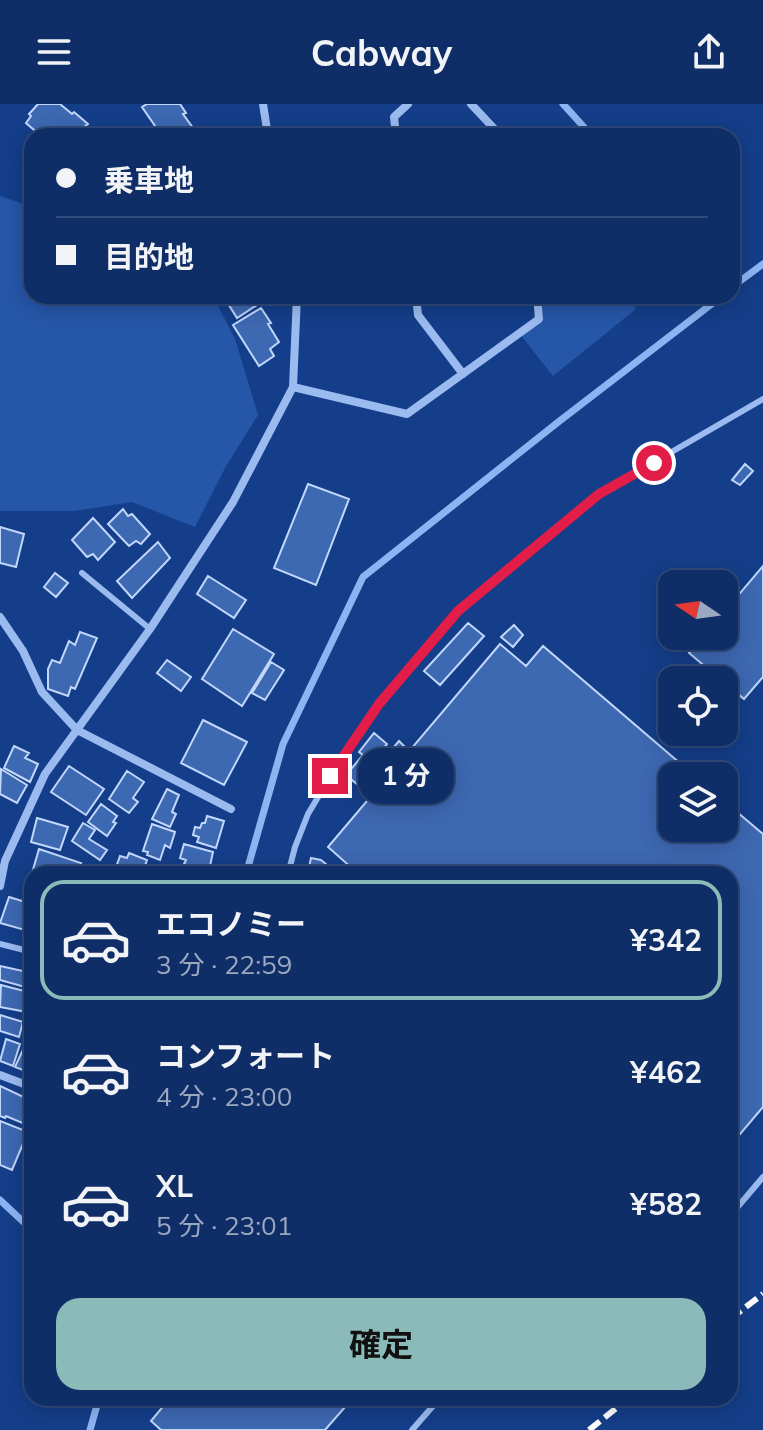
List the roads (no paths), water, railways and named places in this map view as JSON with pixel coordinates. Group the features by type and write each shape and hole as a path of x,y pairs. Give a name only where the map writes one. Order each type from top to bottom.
{"street":[{"path":"263,104 267,128"},
{"path":"395,128 394,117 408,104"},
{"path":"471,104 494,128"},
{"path":"0,886 5,861 45,774 150,629 233,502 293,387 297,304"},
{"path":"417,304 418,315 463,374"},
{"path":"293,387 407,414 539,319 538,304"},
{"path":"0,617 23,651 42,692 77,730 231,809"},
{"path":"0,1075 24,1084"}],"lane":[{"path":"290,866 308,814 342,757 379,704 458,611 599,494 763,399"},
{"path":"82,573 150,629"},
{"path":"0,944 24,950"},
{"path":"738,1207 763,1177"},
{"path":"412,1430 433,1406"}],"waterway":[{"path":"563,104 585,128"},
{"path":"740,281 763,264"},
{"path":"248,866 283,744 363,577 712,304"},
{"path":"0,1200 24,1222"},
{"path":"90,1430 97,1406"}],"railway":[{"path":"738,1313 763,1294"},
{"path":"589,1430 619,1406"}]}
